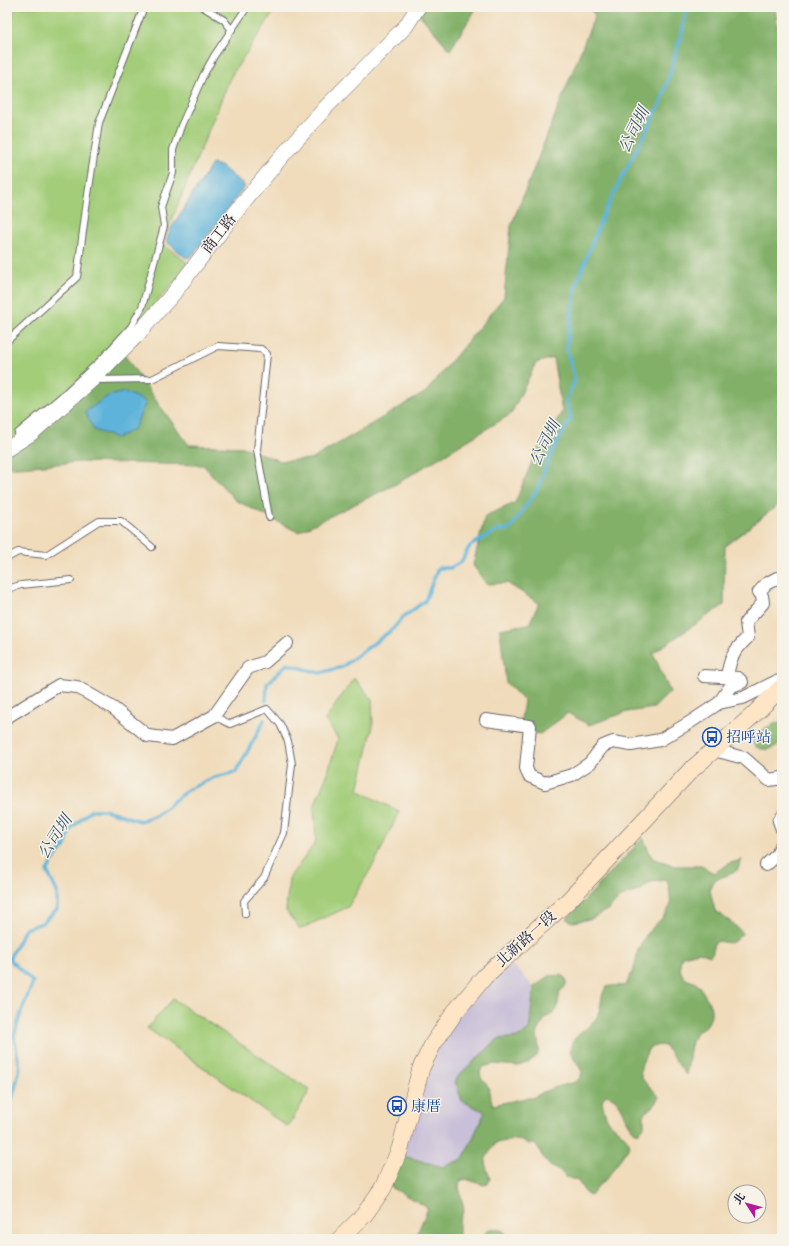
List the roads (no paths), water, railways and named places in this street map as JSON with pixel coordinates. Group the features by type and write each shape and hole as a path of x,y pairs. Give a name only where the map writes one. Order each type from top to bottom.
{"main road":[{"name":"北新路一段","path":"340,1239 364,1215 383,1188 400,1149 421,1068 433,1044 455,1012 485,976 569,900 690,770 751,717 782,687"}],"street":[{"name":"商工路","path":"7,449 32,433 92,380 136,336 173,294 235,213 282,156 328,105 406,26 418,7"},
{"path":"727,677 729,661 737,648 748,637 746,622 763,603 762,596 759,592 766,584 777,578 782,579"},
{"path":"7,717 59,684 77,687 107,705 148,736 172,739 214,716 248,668 265,662 287,643"},
{"path":"486,720 530,726 526,768 529,776 545,783 572,776 590,762 603,746 613,742 631,745 660,740 690,723 719,703 730,687 742,682 738,678 704,676"},
{"path":"719,703 743,698 775,682 782,682"},
{"path":"714,750 744,758 769,780 782,778"},
{"path":"782,816 779,821 782,829"},
{"path":"766,865 777,855 782,844"}],"lane":[{"path":"7,341 77,277 99,123 144,7"},
{"path":"203,7 224,20 231,29"},
{"path":"7,441 27,427 101,360 131,327 142,307 164,226 161,207 173,173 173,150 181,126 203,76 214,56 247,7"},
{"path":"92,380 152,379 218,346 261,349 267,354 257,450 269,517"},
{"path":"7,558 18,552 46,555 99,521 121,521 152,547"},
{"path":"7,590 21,585 71,580"},
{"path":"214,716 230,724 267,709 280,724 288,741 292,764 284,833 264,878 244,901 245,914"}],"water":[{"path":"212,164 221,166 245,186 193,255 186,258 166,241 171,228"},
{"path":"125,392 146,402 134,429 117,438 94,430 85,412 108,396"}],"waterway":[{"name":"公司圳","path":"266,701 267,684 287,664 320,673 342,667 393,629 402,618 425,601 438,568 450,568 461,562 470,546 498,530 509,530 537,490 550,456 571,418 566,401 575,380 566,347 576,285 603,215 661,103 688,7"},
{"name":"公司圳","path":"7,1106 11,1104 20,1068 14,1036 33,982 9,959 25,929 42,923 57,909 57,892 47,871 65,846 71,829 91,810 106,810 140,821 157,815 187,790 215,777 236,772 264,720"}],"place":[{"name":"招呼站","path":"712,737"},
{"name":"康厝","path":"397,1106"}]}
